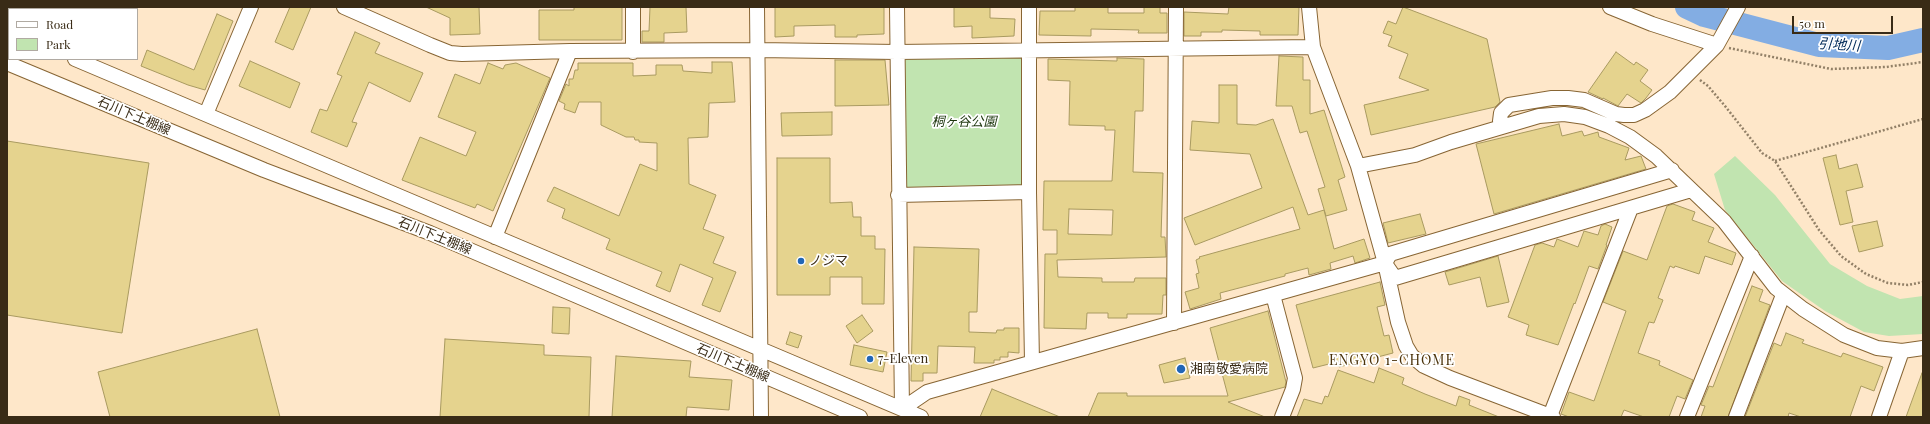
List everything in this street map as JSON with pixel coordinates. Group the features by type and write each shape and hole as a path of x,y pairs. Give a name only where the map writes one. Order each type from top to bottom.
{"street":[{"path":"206,114 251,7"},
{"path":"344,7 359,10 450,53 462,54 570,51 633,52 758,50 897,52 1313,47"},
{"path":"633,7 633,52"},
{"path":"757,7 760,417"},
{"path":"897,7 898,195 902,409"},
{"path":"1029,7 1029,192 1032,362"},
{"path":"1174,323 1178,49 1176,7"},
{"path":"1309,7 1313,47 1358,166 1385,263 1398,322 1406,346 1412,356 1424,366 1450,378 1552,416 1631,208"},
{"path":"1610,7 1652,24 1719,43"},
{"path":"1503,126 1500,120 1501,114 1509,105 1552,98 1584,100 1616,114 1634,115 1658,101 1719,43 1738,7"},
{"path":"495,237 570,51"},
{"name":"石川下土棚線","path":"77,60 921,417"},
{"name":"石川下土棚線","path":"7,63 264,170 430,233 860,417"},
{"path":"1358,166 1416,155 1450,142 1540,116 1564,114 1585,117 1609,126 1630,137 1672,170 1724,221 1783,294 1844,335 1877,348 1902,351 1923,348"},
{"path":"902,409 927,392 1385,263 1390,254 1672,170"},
{"path":"1385,263 1395,278 1691,190"},
{"path":"898,195 1029,192"},
{"path":"1687,417 1752,256"},
{"path":"1736,417 1783,294"},
{"path":"1273,295 1295,378 1293,389 1282,417"},
{"path":"1879,417 1902,351"}],"path":[{"path":"1719,43 1742,52 1831,69 1886,67 1923,62"},
{"path":"1690,72 1708,86 1762,153 1775,161 1818,230 1841,256 1866,274 1888,283 1908,285 1923,282"},
{"path":"1775,161 1923,119"}],"green space":[{"name":"桐ヶ谷公園","path":"1030,50 1029,192 898,195 897,52"},
{"path":"1735,156 1775,195 1830,264 1867,286 1900,299 1923,296 1923,334 1889,336 1864,332 1825,311 1782,281 1725,210 1714,174"}],"building":[{"path":"290,7 311,7 293,50 275,42"},
{"path":"426,7 479,7 480,34 450,35 450,18"},
{"path":"574,7 622,7 622,40 539,40 539,10 574,10"},
{"path":"650,7 686,7 687,32 664,33 664,42 642,42 642,31 649,31"},
{"path":"775,7 884,7 884,34 857,35 857,37 835,37 835,25 794,26 794,36 775,37"},
{"path":"954,7 990,7 990,18 1015,19 1014,36 972,38 972,26 954,27"},
{"path":"1075,7 1108,7 1108,13 1144,13 1144,7 1160,7 1160,13 1167,13 1167,33 1138,33 1139,30 1091,29 1091,36 1039,35 1040,11 1075,11"},
{"path":"1229,7 1299,7 1298,35 1260,35 1260,31 1222,30 1222,32 1201,32 1201,36 1184,36 1184,12 1228,14"},
{"path":"1403,7 1487,39 1500,102 1495,107 1371,135 1364,105 1429,90 1399,78 1408,54 1388,46 1392,36 1383,33 1388,21 1396,24"},
{"path":"217,14 233,21 205,90 188,85 141,66 147,50 194,70"},
{"path":"355,32 380,43 375,53 423,73 410,102 369,82 352,122 357,123 347,147 311,132 320,109 327,111 342,76 337,74"},
{"path":"1616,52 1634,65 1636,62 1648,70 1640,81 1652,90 1641,103 1627,94 1618,106 1588,92"},
{"path":"1279,56 1303,57 1303,80 1310,80 1310,114 1324,110 1345,177 1338,180 1347,210 1326,216 1318,189 1325,187 1307,131 1300,133 1292,106 1276,106"},
{"path":"1117,58 1144,59 1143,111 1135,111 1133,172 1163,173 1161,237 1165,237 1166,257 1057,260 1058,277 1102,278 1102,282 1134,282 1135,278 1166,278 1166,295 1163,295 1162,314 1127,314 1127,318 1108,318 1108,313 1087,313 1086,329 1044,328 1045,254 1057,254 1057,230 1043,230 1044,181 1112,181 1115,130 1105,130 1105,126 1069,125 1070,81 1048,80 1048,59 1117,61","holes":["1069,209 1113,210 1112,235 1068,234"]},
{"path":"835,60 885,60 889,105 835,106"},
{"path":"250,61 300,83 290,108 239,86"},
{"path":"712,62 732,62 735,102 709,103 708,137 688,138 689,184 716,195 703,229 724,237 713,263 736,272 720,312 702,305 713,278 680,264 670,292 656,286 662,272 606,249 610,239 562,218 565,209 547,201 554,187 619,216 640,164 657,171 657,143 639,142 639,140 635,140 634,137 626,137 601,125 601,102 579,102 575,113 564,109 565,104 559,101 566,84 569,86 569,79 573,79 575,70 578,70 578,63 633,63 633,76 656,75 656,65 682,65 683,71 712,73"},
{"path":"488,63 503,69 505,65 516,63 550,78 493,211 477,204 475,208 402,180 420,137 466,156 476,132 438,117 455,74 480,84"},
{"path":"1219,85 1237,85 1237,124 1256,125 1273,119 1308,215 1324,210 1334,249 1364,239 1370,258 1355,263 1353,256 1330,263 1331,269 1309,275 1308,268 1285,274 1285,276 1220,293 1221,299 1190,309 1185,292 1199,288 1196,274 1199,273 1196,260 1200,258 1199,257 1300,229 1293,207 1195,245 1184,218 1262,188 1250,154 1190,150 1192,121 1219,123"},
{"path":"832,112 832,135 782,136 781,113"},
{"path":"1559,124 1562,136 1582,131 1584,136 1598,132 1599,137 1629,148 1625,160 1641,156 1646,169 1494,214 1476,144"},
{"path":"7,141 149,163 122,333 7,315"},
{"path":"1836,155 1839,169 1857,164 1863,187 1846,191 1853,222 1840,225 1823,158"},
{"path":"777,158 830,158 830,203 852,202 853,217 861,217 861,236 875,236 875,249 885,249 884,304 862,304 862,277 830,277 830,295 777,295"},
{"path":"1673,204 1695,212 1692,220 1714,228 1708,242 1736,253 1732,265 1705,256 1699,274 1675,266 1674,268 1670,266 1658,298 1663,300 1654,323 1649,322 1638,353 1660,361 1659,365 1693,380 1685,399 1677,396 1669,417 1644,417 1624,410 1621,417 1569,417 1561,414 1569,392 1594,401 1626,311 1603,302 1623,251 1647,260 1667,206"},
{"path":"1420,214 1426,234 1388,243 1383,223"},
{"path":"1877,221 1883,246 1859,252 1852,226"},
{"path":"1605,224 1612,227 1598,269 1589,266 1558,345 1526,335 1529,325 1508,317 1535,245 1542,243 1554,247 1557,239 1578,247 1584,231 1598,235 1601,226"},
{"path":"914,247 979,249 977,312 969,312 969,332 996,333 997,330 1004,330 1004,328 1019,328 1019,353 1008,352 1008,357 1000,357 1000,360 994,360 994,363 974,363 975,347 938,346 937,373 923,373 923,381 911,381"},
{"path":"1498,256 1509,302 1487,307 1480,277 1449,285 1445,272"},
{"path":"1380,282 1385,305 1377,307 1384,336 1389,335 1393,353 1339,367 1341,361 1313,368 1296,305"},
{"path":"1752,286 1763,290 1759,301 1770,305 1728,417 1701,417 1705,406 1701,405 1709,386 1713,387"},
{"path":"553,307 570,308 569,334 552,333"},
{"path":"1268,311 1286,382 1285,387 1228,402 1265,417 1088,417 1098,393 1127,393 1127,396 1228,396 1210,328"},
{"path":"862,315 873,331 857,343 846,326"},
{"path":"257,329 280,417 110,417 98,372"},
{"path":"790,332 802,336 798,348 786,344"},
{"path":"1786,333 1804,340 1802,343 1841,357 1843,353 1883,367 1874,391 1861,386 1850,417 1801,417 1789,413 1788,417 1745,417 1774,343 1781,346"},
{"path":"445,339 544,345 544,355 591,357 589,417 440,417"},
{"path":"854,345 887,352 883,372 850,365"},
{"path":"616,356 691,361 689,377 732,380 729,410 687,407 686,417 612,417"},
{"path":"1185,358 1190,378 1164,383 1159,365"},
{"path":"1379,368 1404,378 1402,384 1425,394 1456,406 1459,396 1470,400 1469,405 1499,417 1297,417 1304,399 1322,404 1325,396 1328,397 1338,370 1374,383"},
{"path":"1922,373 1923,417 1906,417"},
{"path":"992,389 1060,417 980,417"}],"waterway":[{"name":"引地川","path":"1687,7 1704,15 1819,45 1888,48 1923,40"}],"place":[{"name":"ノジマ","path":"801,261"},
{"name":"7-Eleven","path":"870,359"},
{"name":"湘南敬愛病院","path":"1181,369"}],"district":[{"name":"ENGYO 1-CHOME","path":"1392,361"}]}
